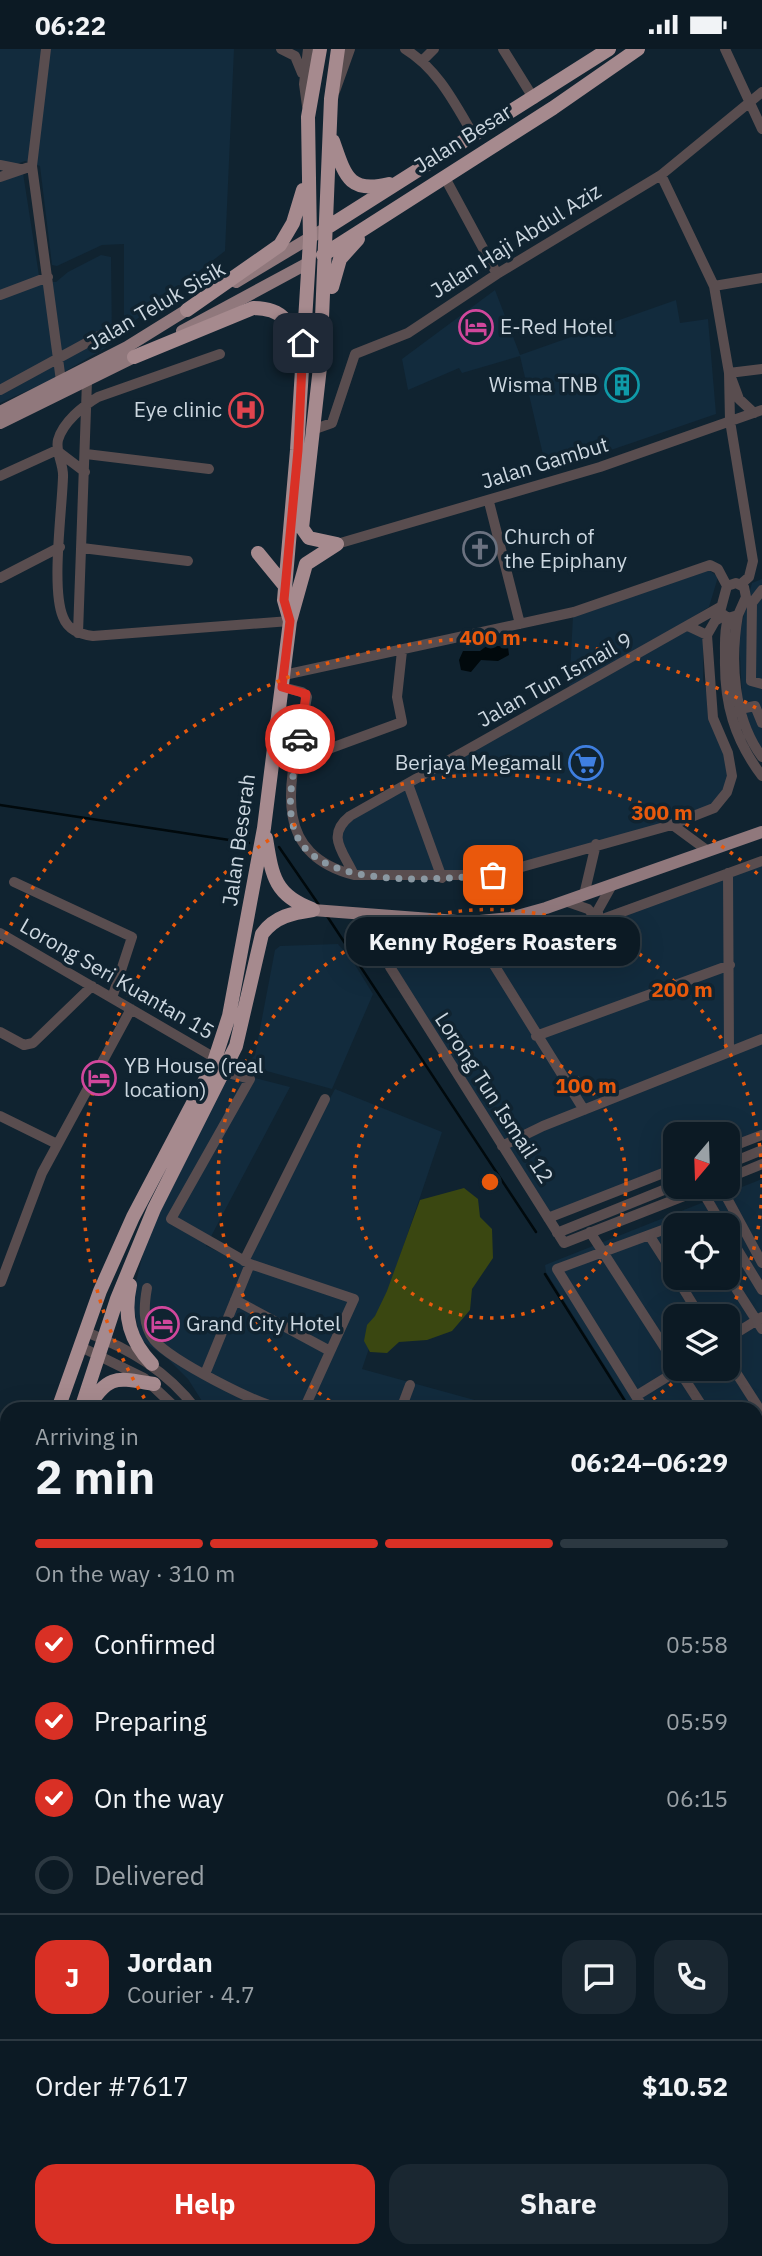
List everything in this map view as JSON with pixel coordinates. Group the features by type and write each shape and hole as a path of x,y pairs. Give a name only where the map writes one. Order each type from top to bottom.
{"highway":[{"path":"187,310 216,286 279,245 297,211 307,166 308,117 320,49"},
{"path":"337,544 309,538 302,528 320,367 328,227 331,99 338,49"},
{"name":"Jalan Besar","path":"328,227 534,99 609,49"},
{"name":"Jalan Besar","path":"308,263 619,65 638,49"},
{"path":"330,133 341,165 353,183 373,188 397,182"},
{"name":"Jalan Beserah","path":"60,1402 133,1217 215,1058 229,1016 264,828 290,621 284,609 298,450 310,240 307,166"},
{"path":"320,367 332,282 340,259 359,237 426,187"},
{"path":"135,357 253,308 279,313 287,318 293,329 291,418 298,450"},
{"path":"290,621 306,564 337,544"},
{"path":"258,553 285,586"},
{"path":"264,828 274,878 282,892 295,903 316,910"},
{"path":"83,1402 140,1243 224,1072 244,1022 258,944 269,924 279,918 316,910"},
{"path":"140,1243 126,1301 127,1317 136,1347 152,1364"},
{"path":"92,1402 103,1385 113,1379 154,1384"}],"main road":[{"name":"Jalan Teluk Sisik","path":"0,412 127,347 328,227"},
{"name":"Jalan Teluk Sisik","path":"0,423 135,357 308,263"},
{"path":"316,910 470,922 510,918 584,895 744,838 762,835"}],"street":[{"path":"46,49 32,166 61,381"},
{"path":"281,49 298,60 308,117"},
{"path":"304,84 308,49"},
{"path":"331,99 350,49"},
{"path":"405,49 423,60 447,90 474,136"},
{"path":"423,60 434,49"},
{"path":"503,49 534,99"},
{"path":"725,49 762,129"},
{"name":"Jalan Haji Abdul Aziz","path":"315,429 332,423 355,354 408,333 497,274 661,175 762,92"},
{"path":"0,165 22,170"},
{"path":"0,177 32,166"},
{"path":"661,175 714,286 729,373 730,421 752,562 749,577 741,584 727,586"},
{"path":"444,176 497,274"},
{"path":"0,295 48,277"},
{"path":"714,286 762,278"},
{"path":"0,390 101,335"},
{"path":"219,354 181,365 88,403 59,435 57,450 63,470 59,605 68,626 78,633 100,635 290,621"},
{"path":"729,373 762,369"},
{"path":"729,373 739,398 758,412"},
{"path":"78,633 87,381"},
{"path":"12,384 21,401"},
{"name":"Jalan Gambut","path":"337,544 489,502 608,465 758,412"},
{"path":"57,450 68,462 85,472"},
{"path":"0,476 57,450"},
{"path":"86,454 209,469"},
{"path":"489,502 520,624"},
{"path":"0,578 61,547"},
{"path":"82,548 188,561"},
{"path":"283,681 574,612 710,565 718,569 727,586 727,702 736,734 762,776"},
{"path":"741,584 747,593 757,641 751,681 762,684"},
{"path":"283,681 306,694 291,807 293,827 301,844 326,865 354,875 442,878 493,875 668,826 714,808 731,782 730,762 713,719 707,635 715,621 749,603 762,590"},
{"path":"727,614 734,637 740,709 750,738 762,757"},
{"name":"Jalan Tun Ismail 9","path":"354,875 338,844 341,824 690,627 727,614"},
{"path":"690,627 707,635"},
{"path":"296,761 401,722 397,697 402,651"},
{"path":"709,680 725,677"},
{"path":"740,709 755,706 762,723"},
{"path":"273,753 298,746"},
{"path":"408,784 442,878"},
{"path":"668,826 674,826 709,851"},
{"path":"584,895 596,844"},
{"path":"583,1110 486,953 548,939 762,861"},
{"path":"728,873 729,1052"},
{"path":"14,882 132,937 112,998"},
{"path":"598,921 598,910 612,885"},
{"path":"565,901 588,909 598,921"},
{"name":"Lorong Seri Kuantan 15","path":"0,933 215,1058"},
{"name":"Lorong Tun Ismail 12","path":"486,953 398,954 391,961 391,973 564,1243 590,1232"},
{"path":"536,1036 730,965"},
{"path":"0,1032 21,1044 33,1042 92,986"},
{"path":"1,1282 57,1144 131,1009"},
{"path":"502,1146 583,1110 762,1039"},
{"path":"224,1072 250,1079 171,1219 247,1263 354,1299 303,1402"},
{"path":"205,1374 247,1263 325,1099"},
{"path":"0,1116 57,1144"},
{"path":"740,1143 762,1135"},
{"path":"740,1159 762,1150"},
{"path":"740,1173 762,1164"},
{"path":"548,1218 663,1173"},
{"path":"557,1233 663,1190"},
{"path":"663,1345 590,1232 672,1199"},
{"path":"728,1199 762,1262"},
{"path":"640,1402 557,1272 663,1230"},
{"path":"649,1235 663,1257"},
{"path":"740,1254 762,1290"},
{"path":"147,1288 146,1325 154,1339 179,1360 262,1402"},
{"path":"738,1290 760,1322 740,1332"},
{"path":"235,1300 330,1351"},
{"path":"86,1332 152,1364 168,1377 190,1402"},
{"path":"80,1347 154,1384 171,1402"},
{"path":"168,1377 179,1360"},
{"path":"636,1396 663,1378"},
{"path":"740,1379 755,1402"},
{"path":"686,1381 700,1402"},
{"path":"404,1402 410,1385"}],"shaded area":[{"path":"0,49 234,49 225,251 124,329 124,244 102,245 57,266 52,265 40,166 25,161 0,170"},
{"path":"23,173 40,282 56,282 68,272 101,255 111,257 112,344 47,382 0,403 0,182"},
{"path":"495,290 520,355 676,300 680,323 708,319 716,414 547,472 520,356 462,373 459,368 408,390 402,359"},
{"path":"709,570 718,577 709,607 688,620 703,639 703,680 731,776 713,808 492,874 364,873 354,869 337,827 569,693 573,616"},
{"path":"762,579 762,753 749,725 742,697 739,635 752,583"},
{"path":"488,645 508,647 509,655 498,661 481,660 471,672 461,670 459,660 463,651 480,651"},
{"path":"762,859 762,1133 740,1141 740,1122 663,1122 663,1171 547,1215 391,971 397,952 461,947 486,953"},
{"path":"338,944 352,960 373,994 332,1089 245,1065 255,1055 275,950 280,946"},
{"path":"227,1071 290,1087 206,1246 244,1263 335,1089 442,1132 362,1369 482,1402 203,1402 188,1379 168,1359 140,1339 132,1298 154,1210"},
{"path":"762,1179 762,1402 628,1402 546,1272 545,1265 663,1218 663,1290 740,1290 740,1213 676,1213 712,1199 740,1199 740,1188"}],"green space":[{"path":"464,1188 478,1199 480,1217 492,1229 493,1258 472,1289 470,1310 452,1331 427,1340 399,1342 387,1353 370,1352 364,1341 367,1325 375,1316 387,1291 420,1200"}],"waterway":[{"path":"0,805 249,843"},
{"path":"279,847 319,905"},
{"path":"327,916 536,1232"},
{"path":"545,1274 626,1402"}],"way so far":[{"path":"300,739 292,784 293,827 301,844 317,860 341,872 354,875 442,878 493,875"}],"place":[{"name":"E-Red Hotel","path":"476,327"},
{"name":"Wisma TNB","path":"622,385"},
{"name":"Eye clinic","path":"246,410"},
{"name":"Church of the Epiphany","path":"480,549"},
{"name":"Berjaya Megamall","path":"586,763"},
{"name":"Kenny Rogers Roasters","path":"493,875"},
{"name":"YB House (real location)","path":"99,1078"},
{"name":"Grand City Hotel","path":"162,1324"}],"route":[{"path":"300,739 306,694 282,687 290,621 284,609 284,600 298,450 303,343"}]}
